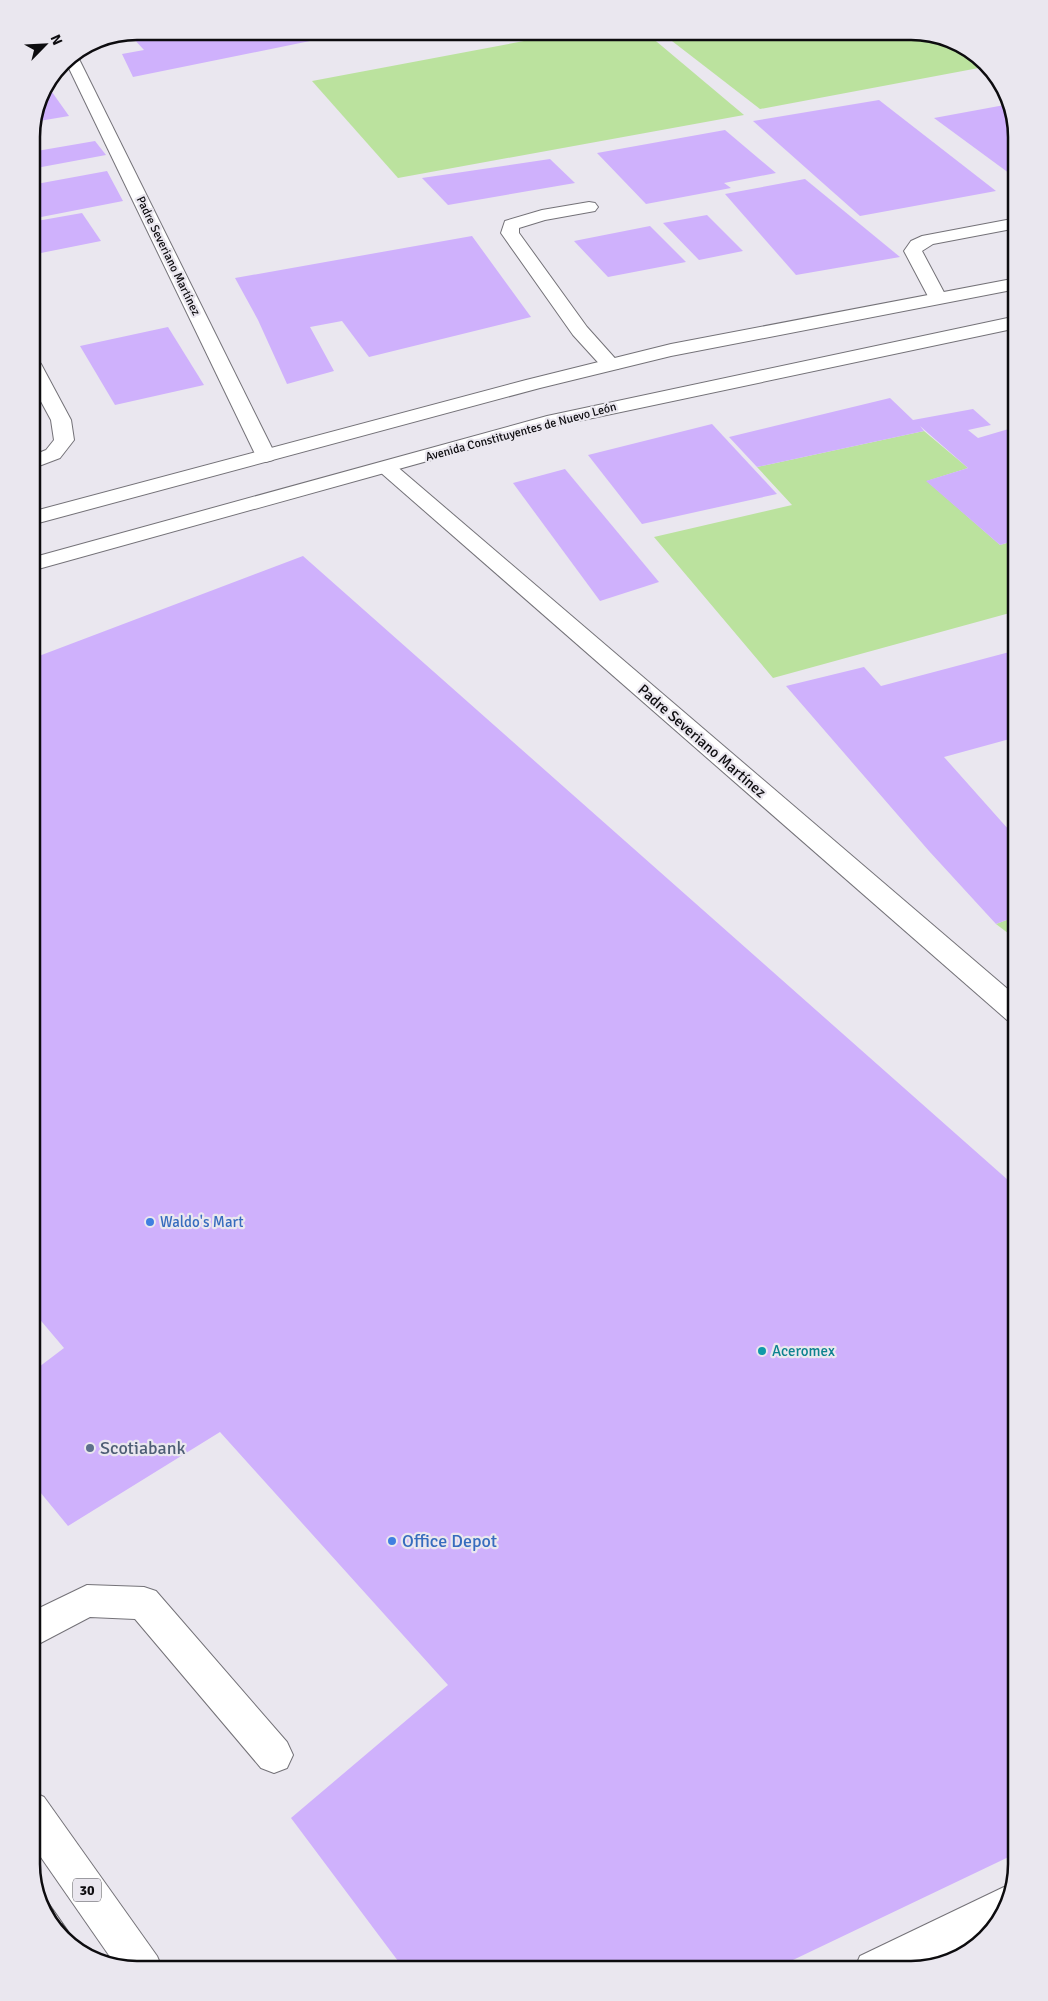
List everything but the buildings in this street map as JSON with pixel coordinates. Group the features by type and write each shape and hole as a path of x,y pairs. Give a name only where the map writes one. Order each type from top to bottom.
{"main road":[{"name":"Padre Severiano Martínez","path":"74,63 266,456"},
{"path":"590,207 524,219 511,225 510,233 580,331 611,364"},
{"path":"938,298 913,251 917,245 928,240 1008,225"},
{"path":"40,517 611,364 671,350 1008,285"},
{"name":"Avenida Constituyentes de Nuevo León","path":"40,564 547,422 611,407 1008,326"},
{"path":"40,381 61,420 64,440 53,454 40,459"},
{"name":"Padre Severiano Martínez","path":"387,468 1008,1005"},
{"path":"40,1626 87,1601 144,1603 274,1755"},
{"name":"30","path":"40,1823 137,1961"},
{"path":"893,1961 996,1911"}],"green space":[{"path":"529,40 655,40 744,115 398,178 312,81"},
{"path":"671,40 918,40 942,45 954,50 980,68 760,109"},
{"path":"924,431 968,468 927,481 1000,545 1008,543 1008,613 773,678 654,537 792,505 757,467"},
{"path":"1008,919 1008,933 996,924"}],"place":[{"name":"Waldo's Mart","path":"150,1222"},
{"name":"Aceromex","path":"762,1351"},
{"name":"Scotiabank","path":"90,1448"},
{"name":"Office Depot","path":"392,1541"}]}
